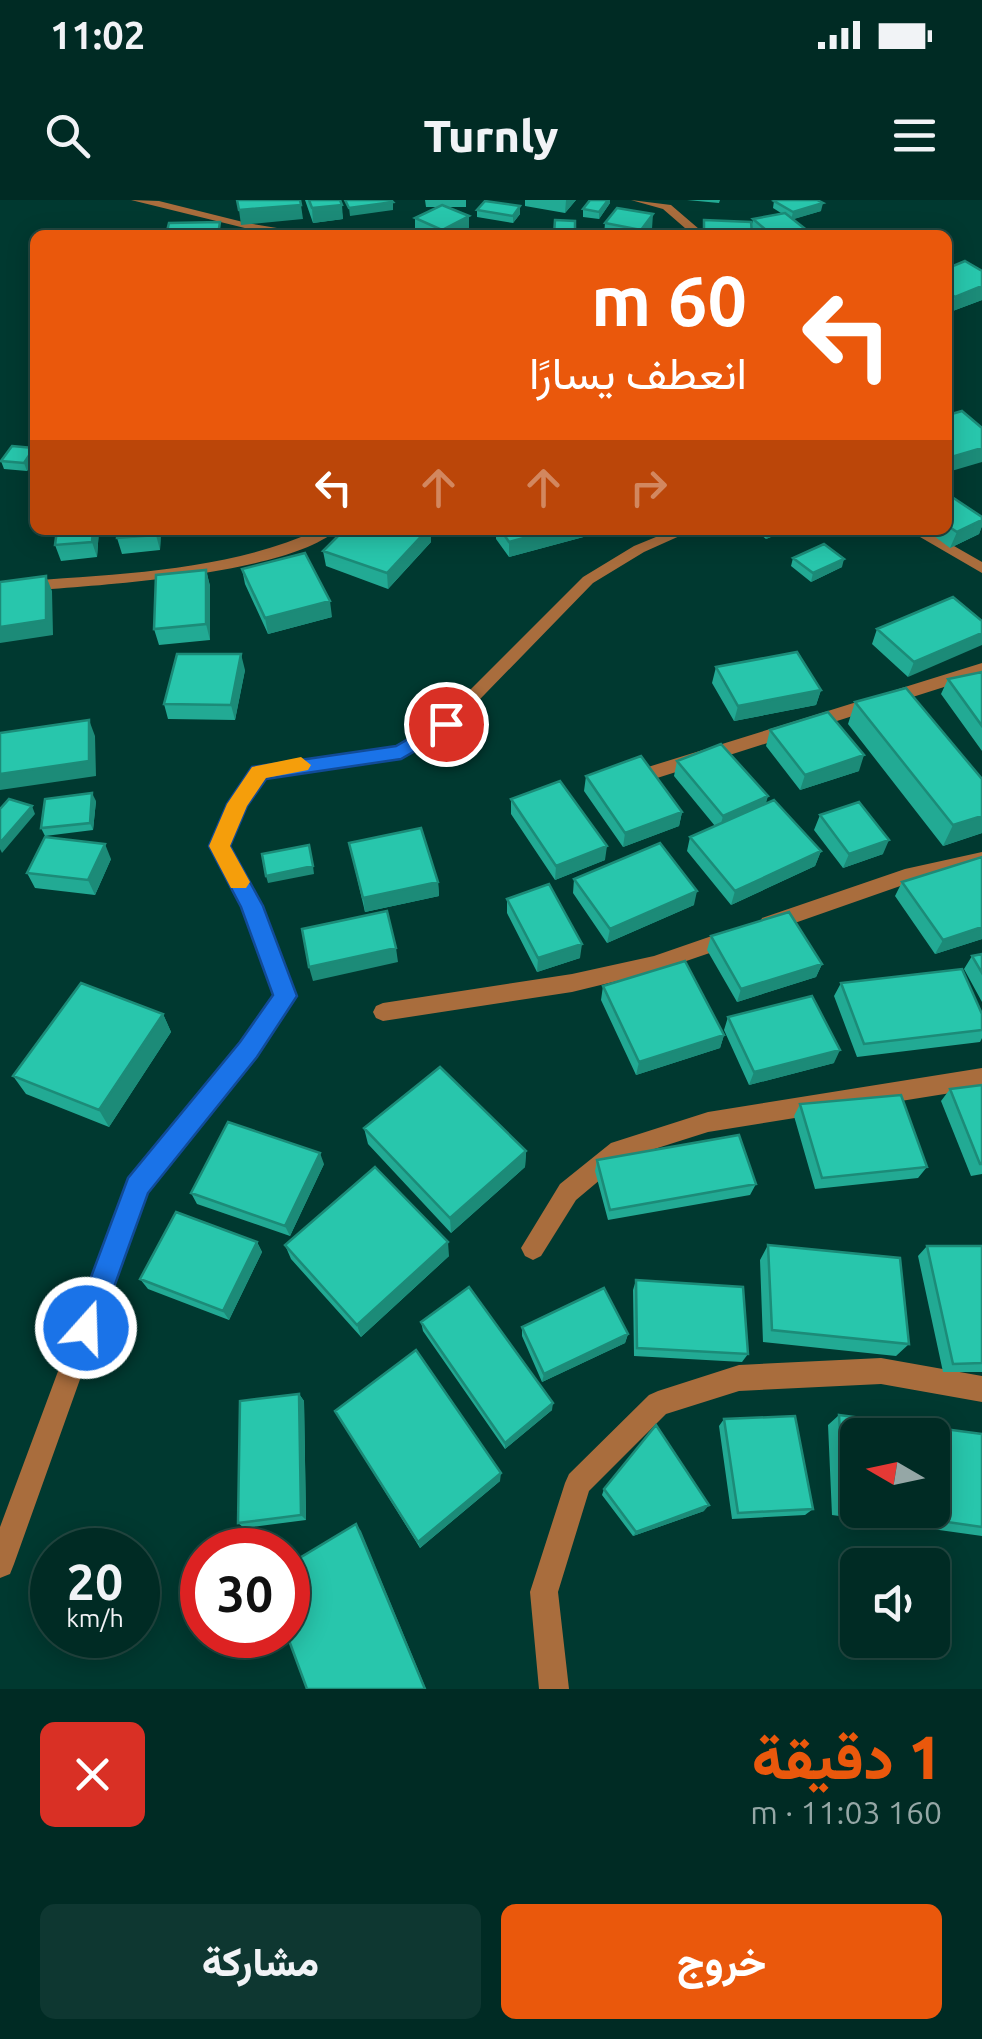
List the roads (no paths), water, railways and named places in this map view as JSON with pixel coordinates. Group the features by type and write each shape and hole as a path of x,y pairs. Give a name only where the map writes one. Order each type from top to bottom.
{"street":[{"path":"136,200 172,205 254,230"},
{"path":"636,200 667,207 694,230"},
{"path":"0,588 188,568 268,554 317,535"},
{"path":"0,1564 138,1186 248,1049 285,996 252,906 220,846 238,804 260,772 401,752 446,724 588,580 640,549 674,535"},
{"path":"924,535 982,568"},
{"path":"654,772 982,670"},
{"path":"384,1012 572,983 654,964 904,876 982,859"},
{"path":"533,1248 568,1192 619,1150 708,1122 982,1078"},
{"path":"554,1689 544,1592 578,1483 658,1404 739,1378 757,1377 881,1371 982,1388"}]}
